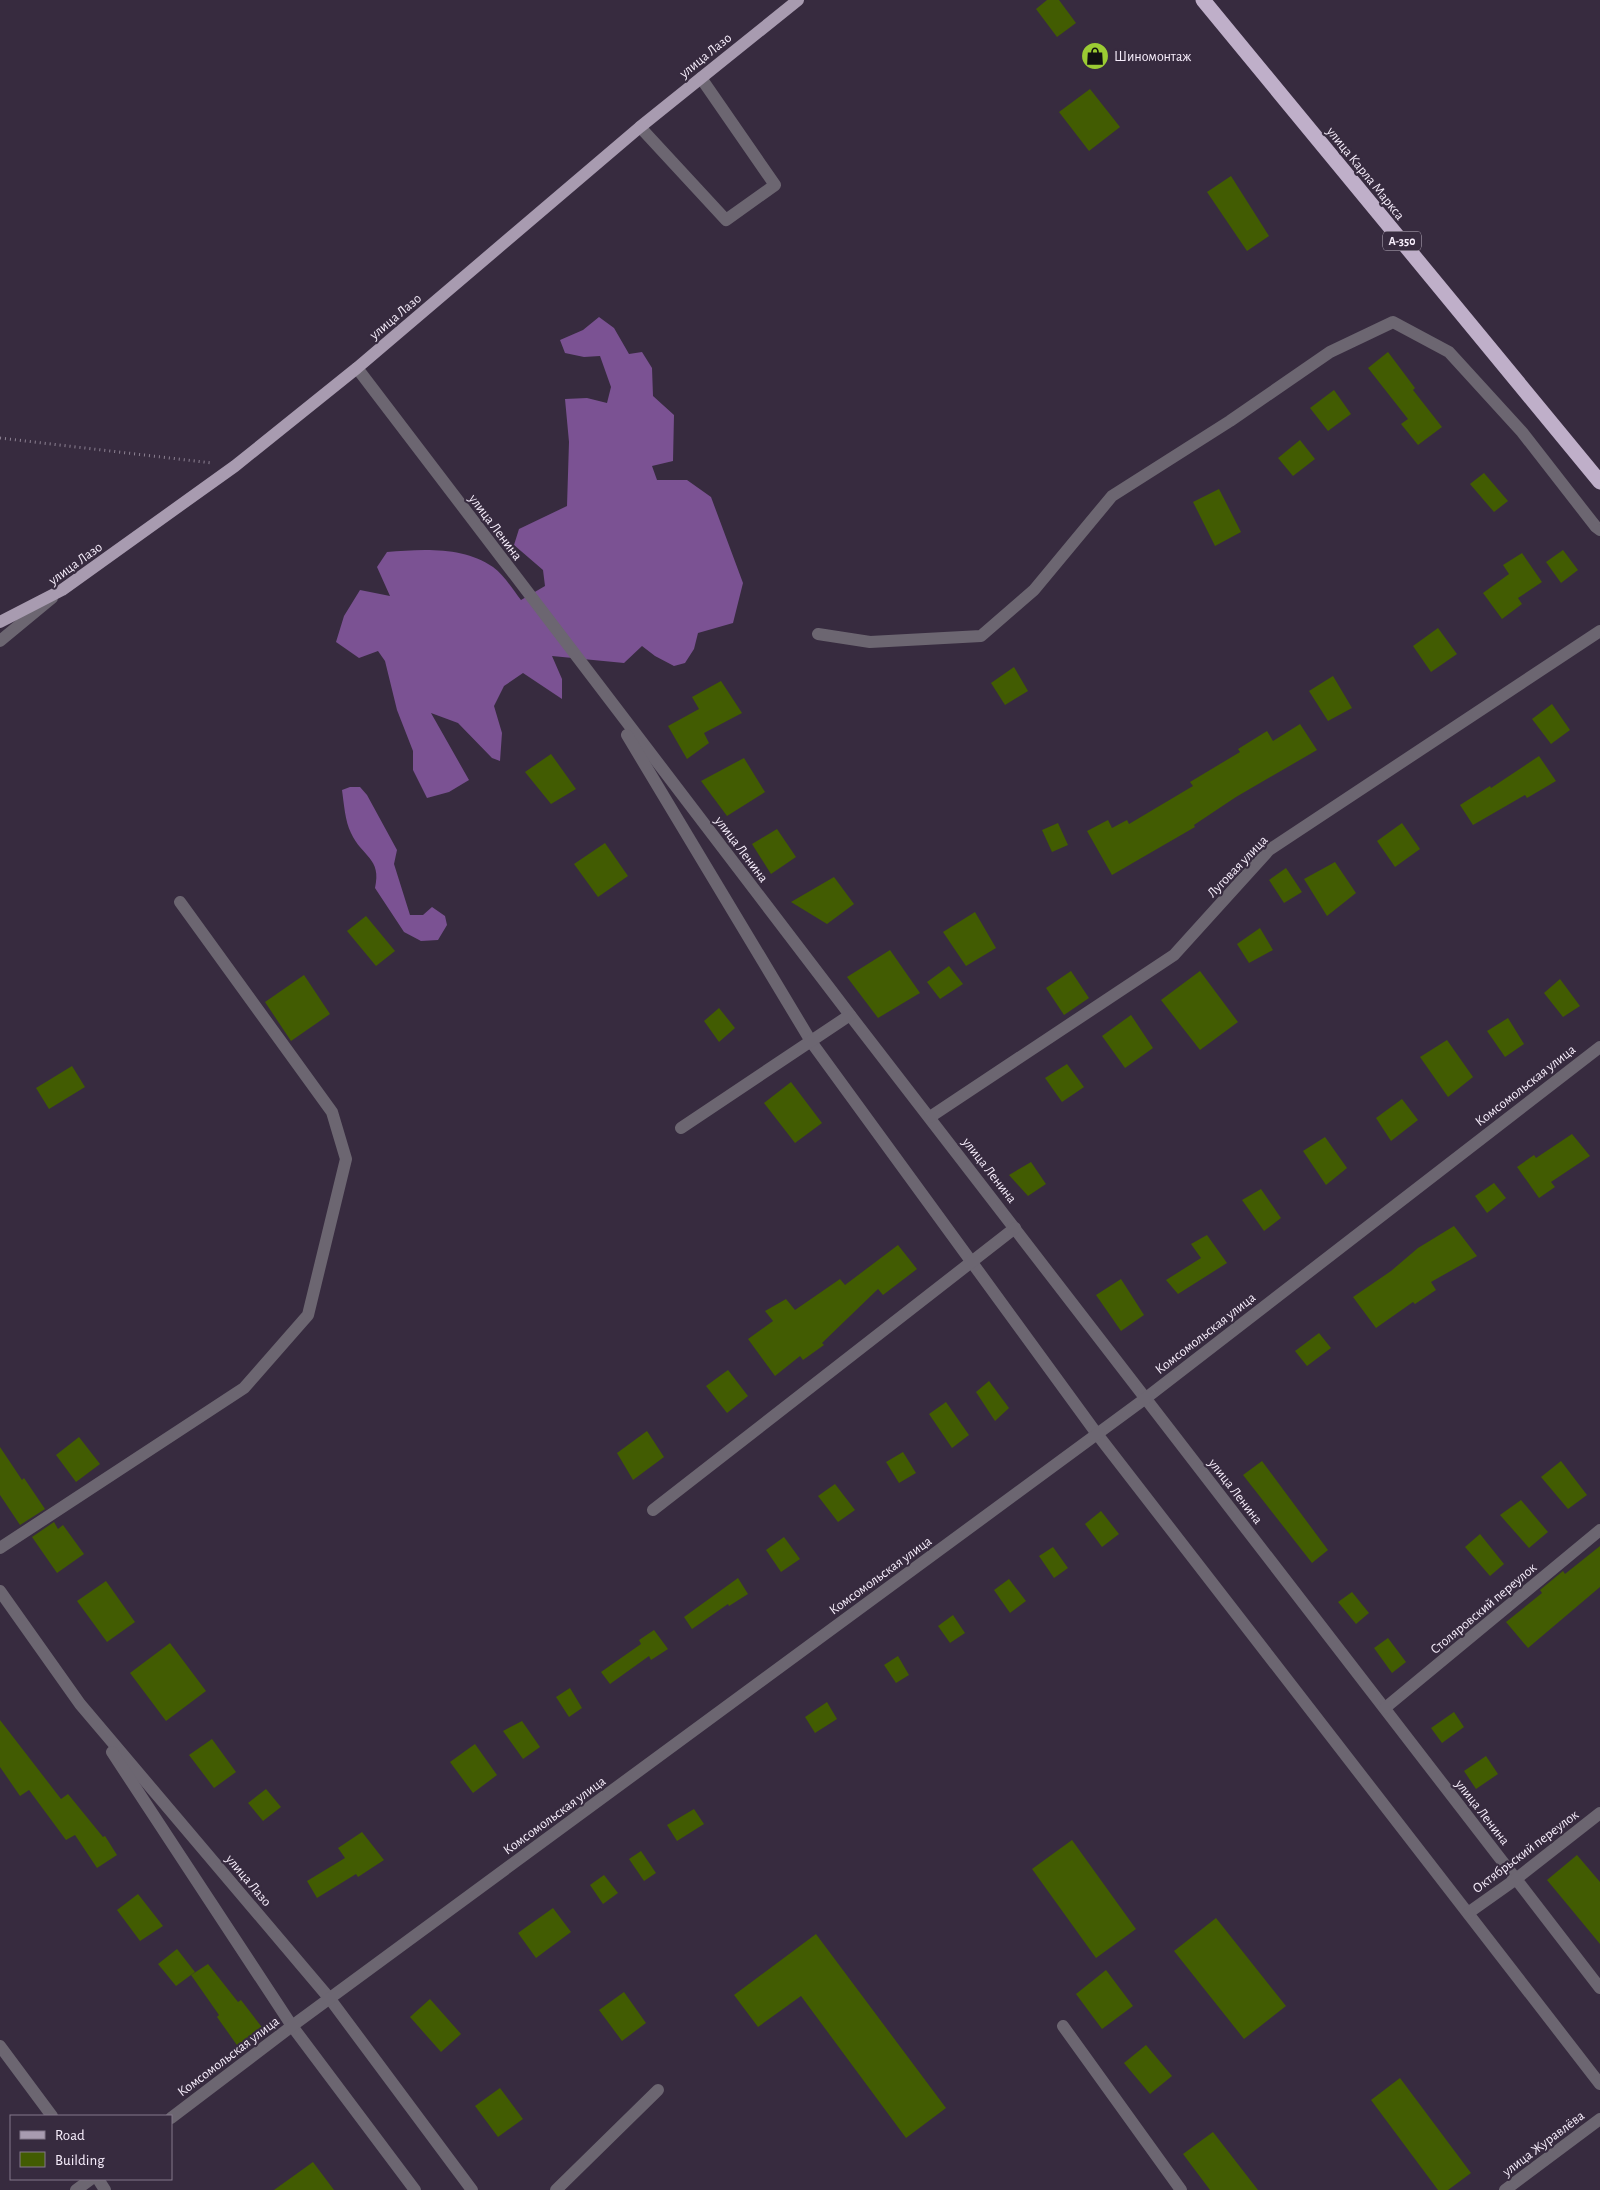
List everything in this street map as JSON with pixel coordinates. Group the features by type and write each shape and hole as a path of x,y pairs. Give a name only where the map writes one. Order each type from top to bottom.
{"highway":[{"name":"улица Карла Маркса","path":"1203,0 1600,482"}],"main road":[{"name":"улица Лазо","path":"62,590 235,466 357,368 640,127 798,0"},
{"path":"0,622 62,590"}],"street":[{"path":"640,127 726,220 775,185 701,78"},
{"path":"818,634 870,642 981,636 1034,590 1112,496 1230,421 1330,352 1393,322 1450,352 1522,432 1600,530"},
{"name":"улица Ленина","path":"357,368 850,1015 1600,1988"},
{"name":"улица Лазо","path":"0,641 62,590"},
{"name":"Луговая улица","path":"930,1117 1174,955 1269,850 1600,631"},
{"path":"594,681 812,1043 1097,1434 1600,2084"},
{"path":"0,1548 244,1388 308,1315 346,1159 332,1112 180,902"},
{"path":"681,1128 812,1043 850,1015"},
{"name":"Комсомольская улица","path":"172,2117 292,2026 1146,1398 1600,1047"},
{"path":"654,1510 1016,1228"},
{"name":"Столяровский переулок","path":"1385,1708 1600,1530"},
{"name":"улица Лазо","path":"0,1591 80,1704 330,1999 472,2190"},
{"path":"80,1704 292,2026 415,2190"},
{"name":"Октябрьский переулок","path":"1468,1913 1516,1879 1600,1813"},
{"path":"1063,2026 1181,2190"},
{"path":"0,2046 51,2115"},
{"path":"556,2190 658,2090"},
{"name":"улица Журавлёва","path":"1505,2190 1600,2119"},
{"path":"76,2190 90,2180"}],"path":[{"path":"0,438 235,466"}],"shaded area":[{"path":"599,317 614,328 629,354 642,352 652,368 653,396 674,415 673,461 652,466 657,480 687,480 711,497 743,583 733,623 698,633 694,649 685,663 674,666 655,656 642,646 624,663 552,656 562,679 562,699 523,673 504,686 494,706 502,733 500,761 492,758 458,723 431,713 469,780 449,792 427,798 413,770 413,751 397,710 385,661 378,651 359,658 336,642 344,616 360,590 390,596 377,567 387,552 442,550 469,555 497,570 521,600 545,586 543,570 514,545 519,529 567,506 569,442 565,399 587,398 607,403 611,387 600,356 584,357 565,353 560,340 583,330"},
{"path":"350,787 360,787 367,795 397,850 394,864 410,915 423,915 432,907 445,916 447,925 438,940 421,941 404,932 375,888 376,870 370,858 355,841 347,823 342,790"}],"building":[{"path":"1047,0 1059,0 1076,23 1057,37 1036,9"},
{"path":"1090,89 1120,127 1089,151 1059,112"},
{"path":"1231,176 1269,236 1247,251 1207,192"},
{"path":"1388,352 1415,388 1413,390 1442,427 1418,445 1401,424 1408,419 1368,368"},
{"path":"1334,390 1351,414 1328,431 1310,408"},
{"path":"1300,440 1315,459 1293,476 1278,458"},
{"path":"1484,473 1508,501 1494,512 1470,484"},
{"path":"1219,489 1241,532 1215,546 1193,502"},
{"path":"1563,550 1578,570 1561,583 1546,562"},
{"path":"1522,553 1542,582 1518,598 1522,604 1502,619 1483,593 1509,574 1503,565"},
{"path":"1438,628 1457,654 1431,672 1413,646"},
{"path":"1014,667 1028,691 1005,705 991,683"},
{"path":"1333,676 1352,708 1328,721 1309,691"},
{"path":"721,681 742,713 704,733 709,743 687,759 668,726 699,709 692,697"},
{"path":"1552,704 1570,730 1551,744 1532,719"},
{"path":"1300,724 1317,750 1236,797 1194,825 1195,827 1112,875 1087,831 1108,820 1112,828 1127,820 1129,824 1193,786 1190,782 1240,752 1238,749 1267,731 1273,741"},
{"path":"551,754 576,789 551,804 525,772"},
{"path":"1539,756 1556,781 1527,798 1525,795 1473,825 1460,805 1490,786 1491,788"},
{"path":"744,758 765,792 727,816 701,781"},
{"path":"1058,823 1068,845 1052,852 1042,830"},
{"path":"1402,823 1420,849 1395,867 1377,841"},
{"path":"777,829 796,857 771,874 752,844"},
{"path":"605,843 628,876 598,897 574,864"},
{"path":"1335,862 1356,893 1327,916 1304,879"},
{"path":"1286,868 1302,892 1284,903 1269,880"},
{"path":"834,877 854,904 827,924 791,902"},
{"path":"975,912 996,948 966,966 943,932"},
{"path":"366,916 395,951 376,966 347,931"},
{"path":"1260,928 1273,950 1249,963 1237,944"},
{"path":"890,950 920,993 878,1018 847,977"},
{"path":"949,966 963,984 940,999 927,982"},
{"path":"1071,971 1089,998 1064,1015 1046,988"},
{"path":"1200,971 1238,1022 1200,1050 1161,1000"},
{"path":"304,975 330,1014 291,1041 265,1002"},
{"path":"1560,979 1580,1006 1563,1017 1544,993"},
{"path":"719,1008 735,1028 719,1042 704,1021"},
{"path":"1131,1015 1153,1048 1125,1068 1102,1036"},
{"path":"1508,1018 1524,1044 1505,1057 1487,1031"},
{"path":"1447,1040 1473,1077 1448,1097 1420,1057"},
{"path":"1067,1064 1084,1087 1062,1102 1045,1078"},
{"path":"72,1066 85,1087 49,1109 36,1088"},
{"path":"791,1082 822,1123 795,1143 764,1103"},
{"path":"1402,1099 1418,1120 1391,1141 1376,1118"},
{"path":"1572,1134 1590,1156 1551,1182 1555,1187 1539,1198 1517,1167 1534,1155 1536,1158"},
{"path":"1325,1137 1347,1168 1326,1185 1303,1151"},
{"path":"1031,1162 1046,1184 1028,1196 1009,1175"},
{"path":"1494,1183 1506,1198 1487,1213 1475,1196"},
{"path":"1261,1189 1281,1218 1264,1231 1242,1200"},
{"path":"1454,1226 1477,1256 1431,1282 1436,1290 1415,1304 1413,1302 1376,1328 1353,1297 1391,1271 1418,1248"},
{"path":"1207,1235 1227,1263 1178,1294 1166,1280 1201,1258 1191,1244"},
{"path":"898,1245 917,1269 883,1295 878,1289 822,1343 824,1345 803,1360 800,1356 775,1376 748,1339 773,1321 765,1311 786,1299 795,1310 840,1279 845,1285"},
{"path":"1121,1279 1144,1315 1121,1331 1096,1295"},
{"path":"1319,1333 1331,1348 1307,1366 1295,1351"},
{"path":"728,1370 748,1396 727,1413 706,1386"},
{"path":"989,1381 1009,1408 995,1421 976,1392"},
{"path":"946,1402 969,1435 952,1448 929,1414"},
{"path":"647,1431 664,1457 633,1480 617,1453"},
{"path":"79,1437 100,1464 76,1482 56,1455"},
{"path":"0,1447 22,1480 24,1478 45,1509 20,1525 0,1495"},
{"path":"903,1452 916,1473 899,1483 886,1462"},
{"path":"1262,1461 1328,1550 1312,1563 1243,1475"},
{"path":"1561,1461 1587,1495 1568,1509 1541,1477"},
{"path":"835,1484 855,1510 838,1522 818,1496"},
{"path":"1521,1500 1548,1532 1529,1548 1500,1515"},
{"path":"1101,1511 1119,1534 1102,1547 1085,1524"},
{"path":"54,1522 58,1529 63,1525 84,1554 57,1573 32,1537"},
{"path":"1480,1534 1504,1564 1490,1576 1465,1547"},
{"path":"784,1537 800,1559 781,1572 766,1550"},
{"path":"1600,1546 1600,1587 1528,1648 1506,1622 1542,1593 1540,1590 1563,1571 1565,1574"},
{"path":"1053,1547 1068,1568 1054,1578 1039,1556"},
{"path":"738,1578 748,1594 729,1606 728,1604 692,1629 684,1617"},
{"path":"1009,1579 1026,1601 1010,1613 994,1590"},
{"path":"106,1581 135,1622 107,1642 77,1601"},
{"path":"1352,1592 1369,1613 1356,1624 1338,1602"},
{"path":"953,1615 965,1633 950,1643 938,1626"},
{"path":"654,1630 668,1649 651,1660 649,1656 610,1684 601,1672 641,1644 639,1640"},
{"path":"1388,1638 1406,1662 1392,1673 1374,1648"},
{"path":"170,1643 206,1691 166,1721 130,1673"},
{"path":"898,1656 909,1675 896,1683 884,1665"},
{"path":"570,1688 582,1708 569,1717 556,1697"},
{"path":"827,1702 837,1719 815,1733 805,1717"},
{"path":"1454,1712 1464,1727 1442,1743 1431,1728"},
{"path":"0,1720 61,1799 68,1794 103,1837 105,1836 117,1855 97,1868 75,1835 66,1840 29,1790 20,1796 0,1767"},
{"path":"522,1721 540,1747 523,1759 503,1731"},
{"path":"212,1739 236,1772 214,1788 189,1755"},
{"path":"475,1744 497,1775 473,1793 450,1762"},
{"path":"1486,1756 1498,1774 1476,1789 1464,1771"},
{"path":"266,1789 281,1807 263,1821 248,1803"},
{"path":"694,1809 704,1824 677,1841 667,1825"},
{"path":"362,1832 384,1860 358,1877 356,1874 317,1898 307,1881 345,1858 338,1848"},
{"path":"1072,1840 1136,1929 1096,1958 1032,1869"},
{"path":"641,1851 656,1873 644,1881 629,1859"},
{"path":"1577,1855 1600,1882 1600,1944 1547,1880"},
{"path":"604,1875 618,1893 603,1904 590,1885"},
{"path":"138,1894 163,1926 140,1941 117,1910"},
{"path":"553,1908 571,1932 536,1958 518,1933"},
{"path":"1216,1918 1286,2006 1244,2039 1174,1951"},
{"path":"816,1934 946,2108 906,2138 801,1996 758,2027 734,1995"},
{"path":"177,1949 195,1972 176,1986 158,1964"},
{"path":"208,1964 238,2002 241,2000 264,2030 239,2048 191,1975"},
{"path":"1106,1970 1133,2006 1102,2029 1076,1994"},
{"path":"624,1992 646,2023 622,2041 599,2010"},
{"path":"430,1999 461,2034 441,2052 410,2017"},
{"path":"1146,2045 1172,2076 1150,2094 1124,2063"},
{"path":"1400,2078 1471,2173 1448,2190 1438,2190 1371,2100"},
{"path":"500,2088 523,2119 498,2137 475,2106"},
{"path":"1213,2132 1258,2190 1210,2190 1183,2154"},
{"path":"313,2162 334,2190 274,2190"}],"place":[{"name":"Шиномонтаж","path":"1095,56"}]}
